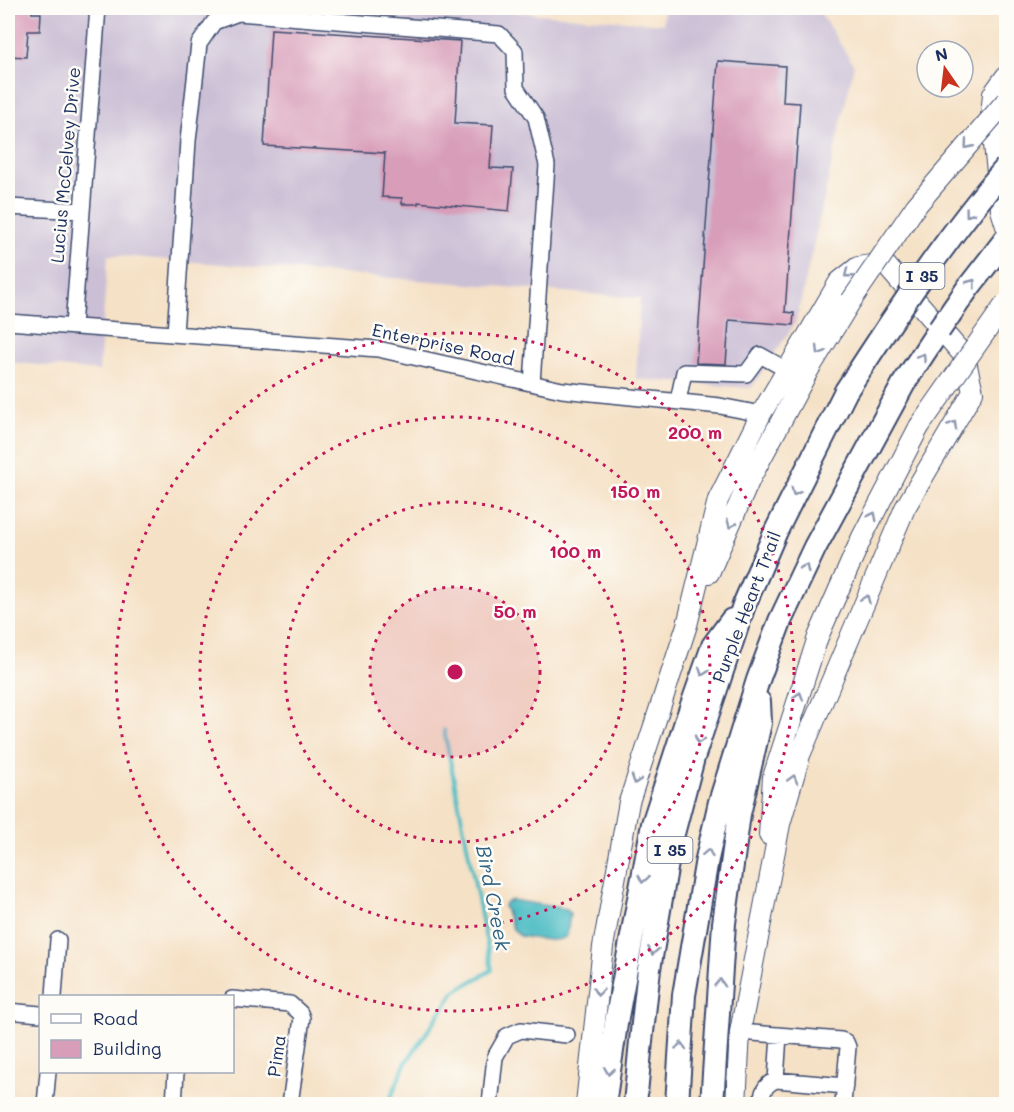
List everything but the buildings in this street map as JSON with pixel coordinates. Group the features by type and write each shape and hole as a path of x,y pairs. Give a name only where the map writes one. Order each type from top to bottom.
{"highway":[{"name":"Purple Heart Trail","path":"635,1104 650,969 670,845 693,758 744,605 776,531 846,391 920,279 982,195 1006,168"},
{"name":"Purple Heart Trail","path":"677,1104 684,995 707,859 720,802 758,680 780,621 815,547 904,383 968,288 1006,238"},
{"path":"604,1104 617,1017 653,824 713,646 744,605"},
{"path":"712,1104 724,923 739,814 760,723 758,680"}],"main road":[{"path":"1006,76 993,94 992,116 1001,210 1006,226"},
{"path":"687,625 750,479 808,371 851,301 916,206 1006,101"},
{"path":"586,1104 603,947 629,802 687,625 718,500 762,414 839,282 858,267 884,263 965,357 973,392 905,508 800,755 780,824 740,1032 736,1104"},
{"path":"762,918 773,777 818,637 862,537 919,427 1006,303"}],"street":[{"name":"Lucius McCelvey Drive","path":"73,326 98,8"},
{"path":"175,334 188,141 199,44 214,22 237,13 499,34 515,51 516,88 536,118 547,165 532,383"},
{"path":"8,207 82,211"},
{"name":"Enterprise Road","path":"8,322 378,349 562,390 720,406 762,414"},
{"path":"678,402 684,372 746,374 760,355 787,370"},
{"path":"54,995 58,940"},
{"name":"Pima","path":"234,999 290,1004 300,1013 302,1018 290,1104"},
{"path":"8,1011 39,1014"},
{"path":"490,1104 495,1057 507,1036 521,1030 567,1035"},
{"path":"740,1032 846,1042 848,1047 843,1104"},
{"path":"776,1080 779,1035"},
{"path":"45,1104 48,1073"},
{"path":"174,1104 176,1073"},
{"path":"761,1104 765,1088 776,1080 845,1086"}],"shaded area":[{"path":"8,8 462,8 663,24 664,8 817,8 854,65 796,322 751,388 636,379 640,298 108,255 99,371 8,362"}],"water":[{"path":"512,900 567,909 570,914 567,936 551,940 520,936 513,929 504,906"}],"waterway":[{"name":"Bird Creek","path":"388,1104 405,1064 455,991 492,970 444,730"}]}
